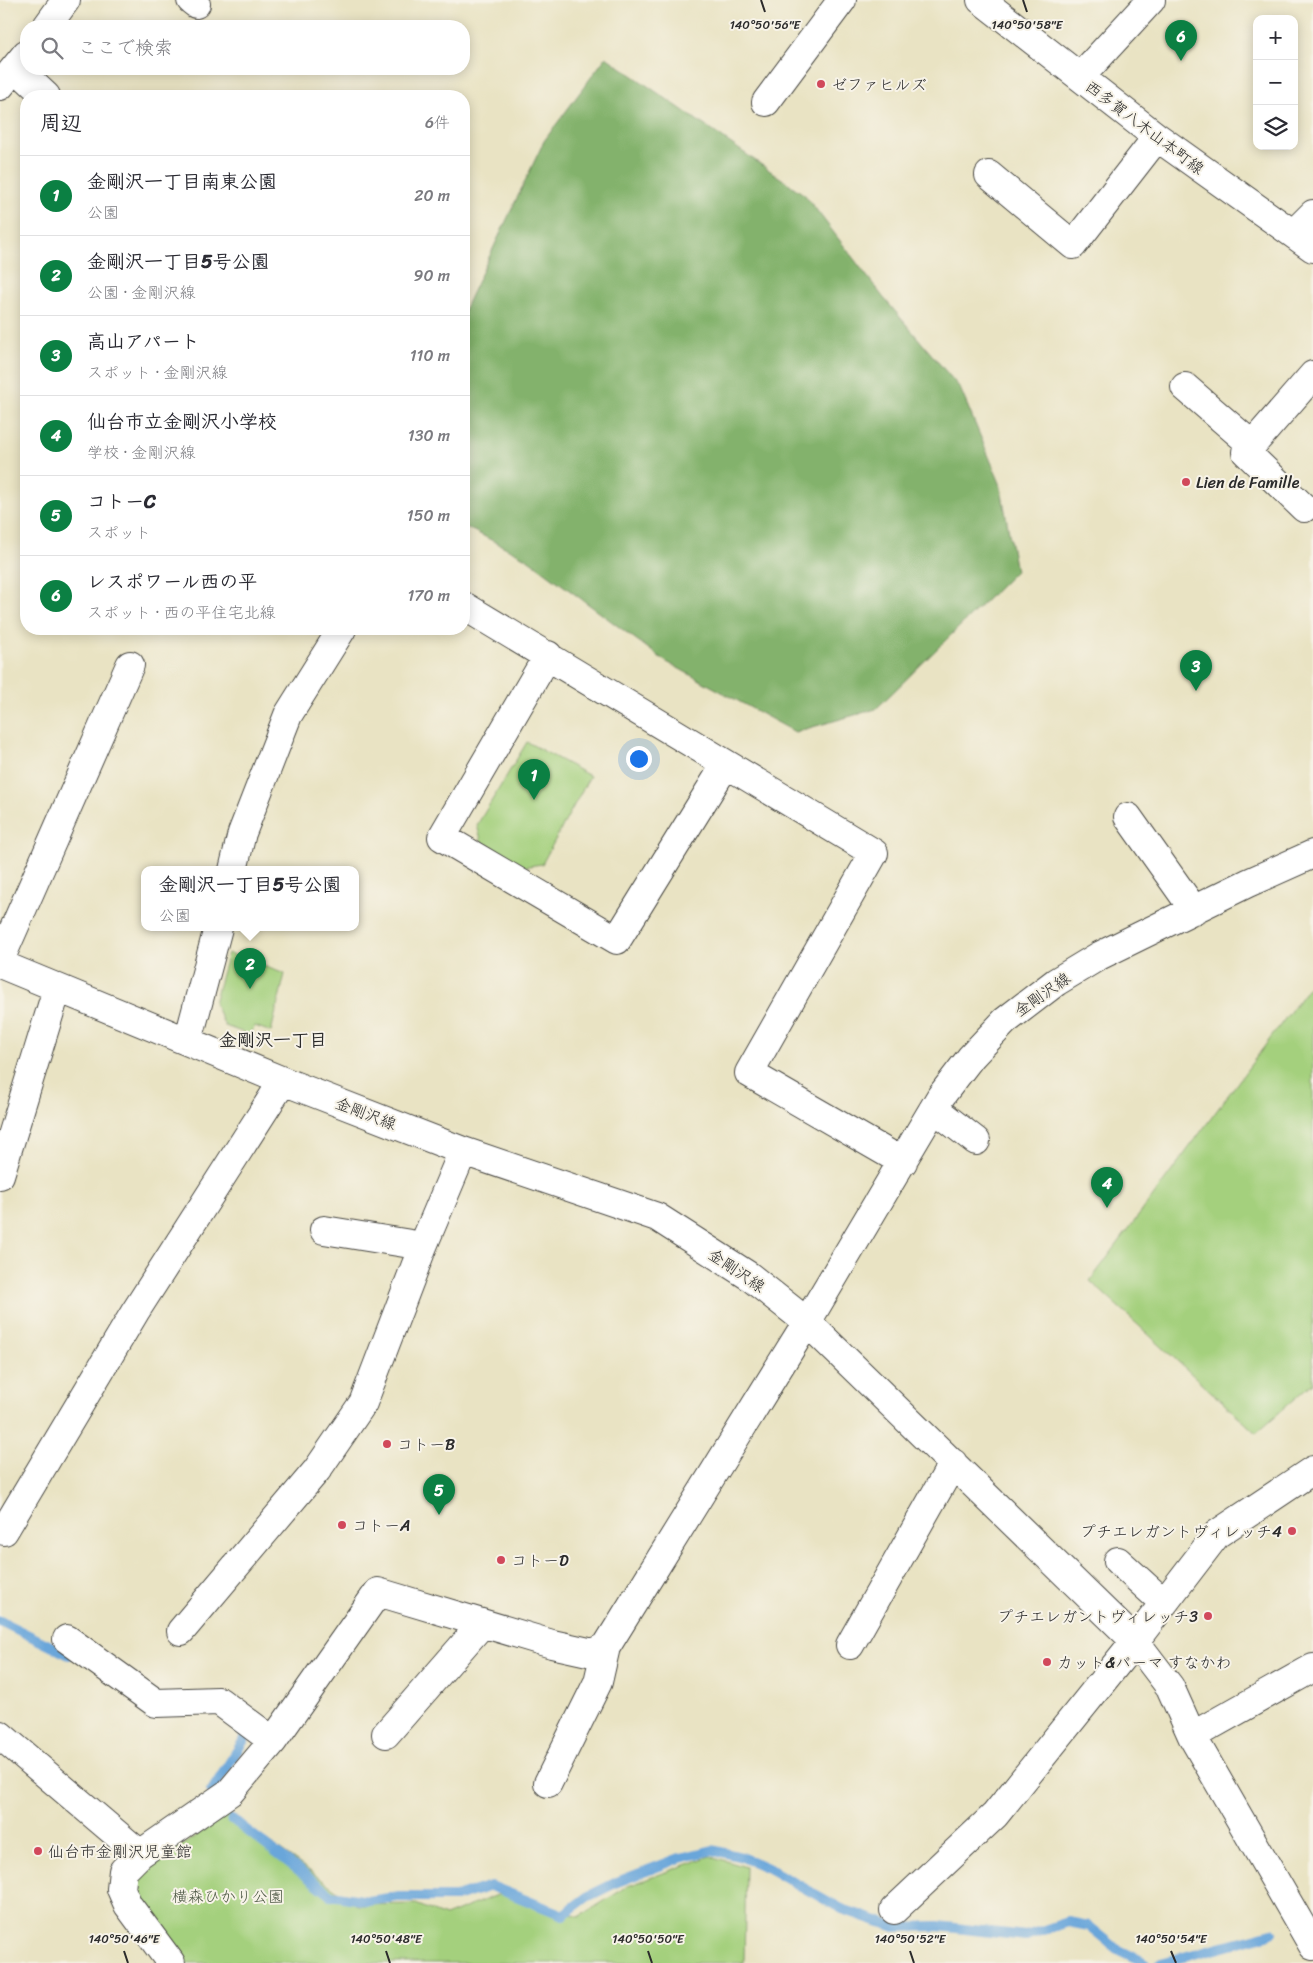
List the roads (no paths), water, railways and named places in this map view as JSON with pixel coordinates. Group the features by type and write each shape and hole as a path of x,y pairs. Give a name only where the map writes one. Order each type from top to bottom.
{"street":[{"path":"51,20 66,0"},
{"path":"766,102 842,0"},
{"name":"西多賀八木山本町線","path":"981,0 1157,137 1304,241"},
{"path":"1080,78 1151,0"},
{"path":"20,75 39,90"},
{"path":"989,175 1073,245 1157,137"},
{"path":"1304,241 1313,214"},
{"path":"1304,508 1246,452 1313,375"},
{"path":"1185,387 1252,445"},
{"path":"470,609 548,654 874,853 749,1073 903,1162"},
{"path":"234,866 242,832 288,715 338,635"},
{"path":"548,654 442,837 617,940 726,764"},
{"path":"0,960 130,665"},
{"path":"1128,817 1194,910"},
{"name":"金剛沢線","path":"0,964 283,1081 463,1152 657,1217 749,1276 807,1322 932,1111 971,1056 1004,1020 1056,982 1100,956 1313,854"},
{"path":"188,1041 217,931"},
{"path":"2,1159 57,989"},
{"path":"4,1531 134,1312 283,1081"},
{"path":"932,1111 945,1117 976,1141"},
{"path":"181,1631 317,1470 364,1403 424,1246 463,1152"},
{"path":"324,1230 424,1246"},
{"path":"548,1783 598,1682 606,1648 807,1322 1135,1641 1170,1687 1192,1736 1313,1946"},
{"path":"850,1645 954,1464"},
{"path":"894,1910 995,1815 1135,1641 1217,1534 1313,1471"},
{"path":"1118,1561 1164,1603"},
{"path":"171,1963 128,1905 121,1889 123,1871 140,1854 230,1792 273,1741 378,1592 552,1644 593,1653 606,1648"},
{"path":"386,1734 482,1624"},
{"path":"67,1639 156,1703 220,1701 273,1741"},
{"path":"1192,1736 1313,1668"},
{"path":"0,1734 140,1854"}],"waterway":[{"path":"0,1621 69,1655"},
{"path":"211,1792 247,1735 239,1729"},
{"path":"232,1819 331,1895 368,1901 396,1897 456,1897 491,1886 563,1915 587,1897 617,1882 680,1858 713,1850 742,1857 768,1868 842,1909 895,1927 938,1926 1026,1936 1068,1922 1089,1926 1117,1949 1146,1963"},
{"path":"1161,1963 1272,1933"}],"place":[{"name":"レスポワール西の平","path":"1181,61"},
{"name":"ゼファヒルズ","path":"821,84"},
{"name":"Lien de Famille","path":"1186,482"},
{"name":"高山アパート","path":"1196,691"},
{"name":"金剛沢一丁目南東公園","path":"534,800"},
{"name":"金剛沢一丁目5号公園","path":"250,989"},
{"name":"仙台市立金剛沢小学校","path":"1107,1208"},
{"name":"コトーB","path":"387,1444"},
{"name":"コトーC","path":"439,1515"},
{"name":"コトーA","path":"342,1525"},
{"name":"プチエレガントヴィレッチ4","path":"1292,1531"},
{"name":"コトーD","path":"501,1560"},
{"name":"プチエレガントヴィレッチ3","path":"1208,1616"},
{"name":"カット&パーマ すなかわ","path":"1047,1662"},
{"name":"仙台市金剛沢児童館","path":"38,1851"}],"district":[{"name":"金剛沢一丁目","path":"273,1040"}],"park label":[{"name":"横森ひかり公園","path":"228,1896"}]}
